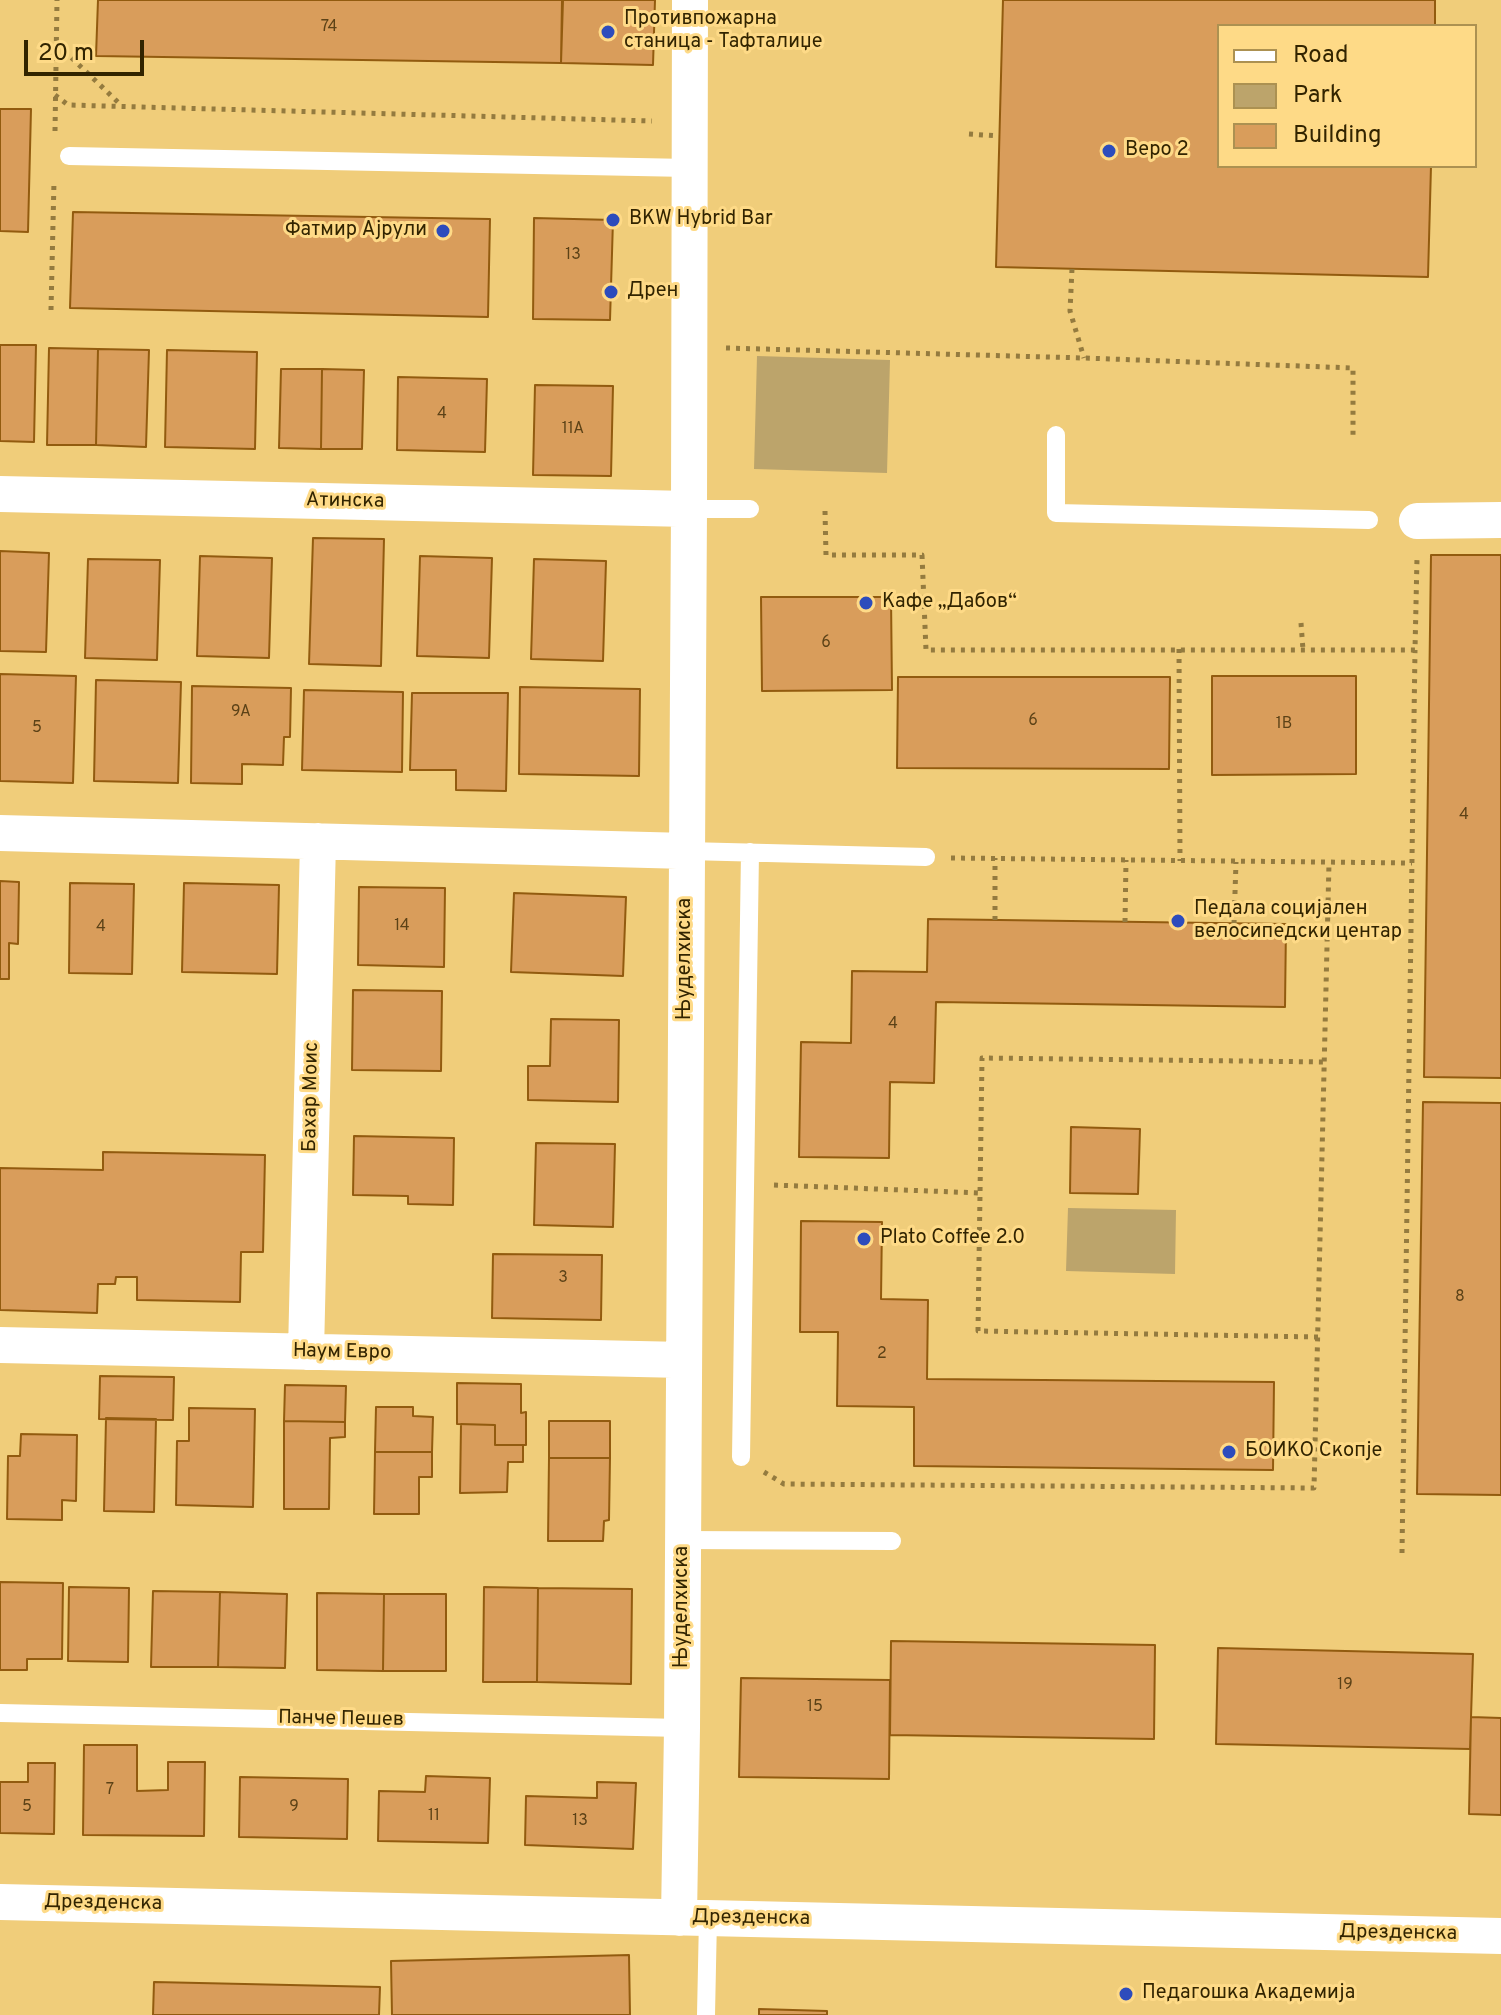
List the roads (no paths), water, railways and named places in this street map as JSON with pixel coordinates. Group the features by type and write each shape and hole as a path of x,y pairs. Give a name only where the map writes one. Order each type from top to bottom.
{"street":[{"name":"Њуделхиска","path":"690,0 682,1728 693,1918"},
{"name":"Атинска","path":"0,494 689,509"},
{"path":"1417,521 1501,520"},
{"path":"0,833 687,851"},
{"name":"Бахар Моис","path":"306,1352 318,841"},
{"name":"Наум Евро","path":"0,1345 684,1360"},
{"name":"Дрезденска","path":"0,1902 1501,1936"}],"lane":[{"path":"69,156 689,168"},
{"path":"1056,435 1056,513 1369,520"},
{"path":"689,509 750,509"},
{"path":"687,851 926,857"},
{"path":"741,1457 750,852"},
{"path":"683,1540 892,1541"},
{"name":"Панче Пешев","path":"0,1713 682,1728"},
{"name":"Њуделхиска","path":"693,1918 706,2015"}],"place":[{"name":"Противпожарна станица - Тафталиџе","path":"608,32"},
{"name":"Веро 2","path":"1109,151"},
{"name":"BKW Hybrid Bar","path":"613,220"},
{"name":"Фатмир Ајрули","path":"443,231"},
{"name":"Дрен","path":"611,292"},
{"name":"Кафе „Дабов“","path":"866,603"},
{"name":"Педала социјален велосипедски центар","path":"1178,921"},
{"name":"Plato Coffee 2.0","path":"864,1239"},
{"name":"БОИКО Скопје","path":"1229,1452"},
{"name":"Педагошка Академија","path":"1126,1994"}]}
